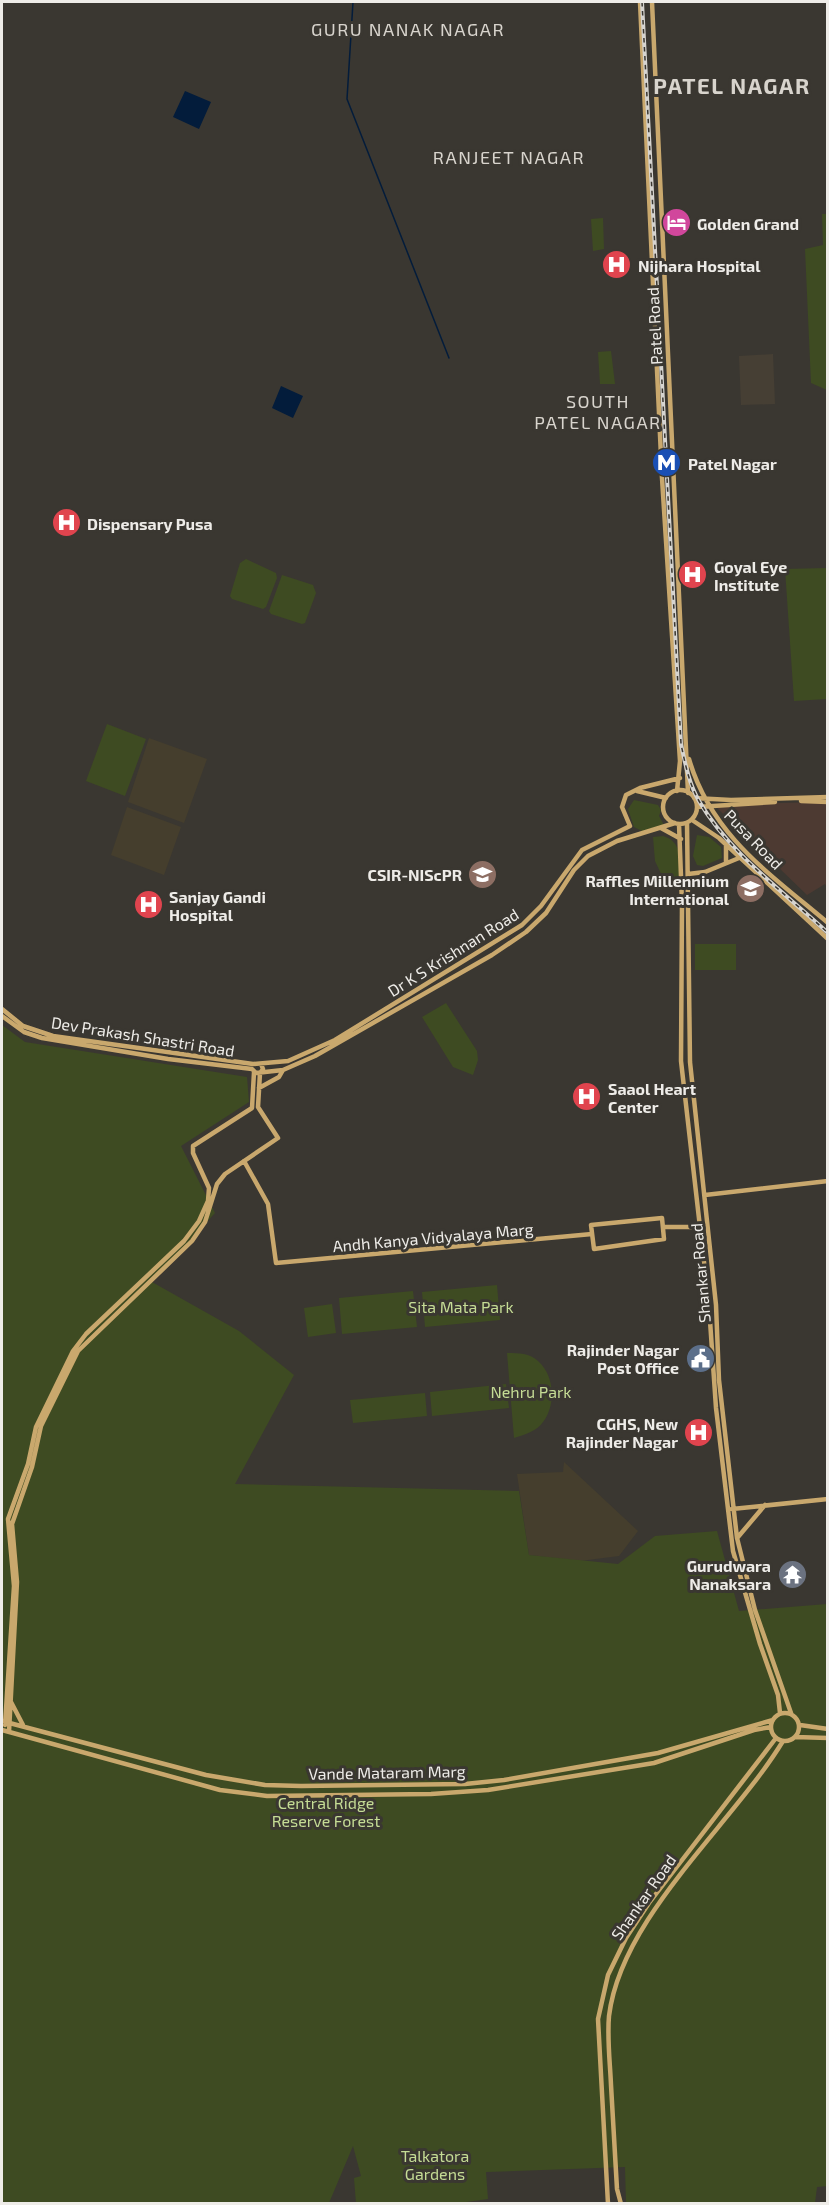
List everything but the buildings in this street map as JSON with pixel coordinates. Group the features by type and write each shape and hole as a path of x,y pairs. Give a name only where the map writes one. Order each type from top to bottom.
{"main road":[{"name":"Patel Road","path":"640,2 680,778 677,791"},
{"name":"Patel Road","path":"652,2 688,793"},
{"name":"Pusa Road","path":"687,754 708,807 732,838 828,923"},
{"path":"642,833 630,826 622,804 627,795 635,790 680,778"},
{"path":"635,790 666,798 677,791 688,793 694,798 697,807 690,821 677,824 664,812 666,798"},
{"path":"694,798 828,797"},
{"path":"697,807 731,803 828,802"},
{"name":"Pusa Road","path":"690,821 726,846 828,939"},
{"name":"Shankar Road","path":"690,821 685,903 681,1062 691,1163 701,1227 716,1408 737,1538 755,1610 791,1713"},
{"name":"Dr K S Krishnan Road","path":"255,1070 283,1070 315,1056 440,985 526,932 546,913 574,870 588,856 606,845 677,824"},
{"name":"Shankar Road","path":"677,824 681,839 685,903 690,1062 708,1227 719,1380 732,1509 733,1551 760,1644 778,1695 780,1713"},
{"name":"Dr K S Krishnan Road","path":"255,1070 261,1064 288,1061 313,1051 522,925 541,906 582,850 630,826"},
{"path":"661,828 681,839"},
{"path":"726,846 726,863"},
{"path":"688,874 705,872 739,858"},
{"path":"436,978 440,985"},
{"name":"Dev Prakash Shastri Road","path":"2,1009 23,1026 53,1036 255,1070"},
{"name":"Dev Prakash Shastri Road","path":"2,1016 24,1032 42,1038 168,1059 255,1070"},
{"path":"255,1070 263,1069 261,1064"},
{"path":"5,1722 11,1702 17,1582 12,1524 32,1467 41,1426 78,1351 192,1241 205,1222 218,1185 225,1174 278,1138 258,1107 259,1088 255,1070"},
{"path":"252,1108 255,1070"},
{"path":"259,1088 279,1077 283,1070"},
{"path":"5,1730 14,1586 8,1519 28,1464 37,1425 72,1350 184,1241 199,1221 208,1201 209,1188 193,1153 195,1143 252,1108 258,1107"},
{"name":"Andh Kanya Vidyalaya Marg","path":"244,1161 267,1204 276,1263 592,1234"},
{"path":"705,1195 828,1181"},
{"path":"662,1218 664,1239 594,1249 592,1234 591,1225 662,1218"},
{"path":"663,1227 708,1227"},
{"path":"732,1509 828,1499"},
{"path":"737,1538 765,1505"},
{"path":"2,1706 7,1696"},
{"path":"11,1702 23,1725"},
{"path":"828,1729 800,1725 791,1713 780,1713 773,1720 771,1727 776,1738 783,1741 795,1737 828,1738"},
{"name":"Vande Mataram Marg","path":"5,1722 23,1725 136,1758 238,1781 265,1785 423,1785 465,1784 564,1771 658,1753 773,1720"},
{"path":"795,1737 800,1725"},
{"name":"Vande Mataram Marg","path":"5,1730 220,1790 267,1796 431,1794 488,1790 654,1763 754,1730 771,1727"},
{"name":"Shankar Road","path":"608,2204 598,2019 608,1975 626,1938 649,1903 776,1738"},
{"name":"Shankar Road","path":"621,2204 617,2189 609,2055 609,2016 618,1977 633,1944 655,1910 783,1741"}],"shaded area":[{"path":"773,354 775,404 741,405 739,356"},
{"name":"Goyal Eye Institute","path":"702,564 704,585 683,586 682,565"},
{"path":"149,738 207,759 184,823 128,802"},
{"path":"827,802 827,888 825,884 807,895 718,809 719,804"},
{"path":"127,807 181,827 164,875 111,855"},
{"path":"564,1462 638,1531 619,1556 580,1561 529,1555 517,1474 563,1472"}],"green space":[{"path":"822,214 827,214 827,390 811,383 805,249 823,245"},
{"path":"603,218 604,249 593,251 591,219"},
{"path":"611,351 615,384 600,384 598,352"},
{"path":"246,559 276,573 277,578 266,607 263,609 232,599 230,596 240,563"},
{"path":"827,568 827,699 794,701 785,569"},
{"path":"282,575 313,585 316,593 305,623 271,614 269,611"},
{"path":"107,724 146,739 125,796 86,781"},
{"path":"634,800 658,805 661,810 659,816 664,825 644,832 634,827 628,809"},
{"path":"697,835 709,837 721,847 722,858 703,866 697,865 693,856"},
{"path":"663,836 677,847 680,859 680,879 672,881 663,878 655,861 653,837"},
{"path":"695,944 736,944 736,970 695,970"},
{"path":"446,1003 477,1051 478,1060 473,1075 453,1067 422,1017"},
{"name":"Central Ridge Reserve Forest","path":"2,1025 25,1042 247,1077 249,1102 181,1146 215,1213 152,1282 239,1331 294,1375 235,1484 519,1491 529,1555 618,1564 655,1536 717,1531 739,1611 827,1604 828,2186 817,2187 815,2203 626,2203 625,2167 486,2172 488,2199 459,2203 356,2203 354,2178 361,2176 353,2146 329,2203 2,2203"},
{"name":"Sita Mata Park","path":"497,1285 500,1320 425,1327 422,1292"},
{"path":"413,1291 417,1327 342,1334 339,1298"},
{"path":"332,1304 336,1333 308,1337 304,1308"},
{"name":"Nehru Park","path":"507,1353 519,1353 535,1358 548,1374 552,1391 550,1407 543,1422 534,1430 514,1438"},
{"path":"506,1384 509,1408 432,1416 430,1392"},
{"path":"425,1393 427,1416 353,1423 350,1400"}],"water":[{"path":"185,91 211,102 199,129 173,117"},
{"path":"281,386 303,396 293,418 272,408"}],"waterway":[{"path":"353,2 347,99 449,358"}],"railway":[{"path":"642,2 681,744 693,788 711,820 741,855 828,933"}],"place":[{"name":"Golden Grand","path":"676,223"},
{"name":"Nijhara Hospital","path":"617,265"},
{"name":"Patel Nagar","path":"667,463"},
{"name":"Dispensary Pusa","path":"66,523"},
{"name":"Goyal Eye Institute","path":"693,575"},
{"name":"CSIR-NIScPR","path":"483,874"},
{"name":"Raffles Millennium International","path":"750,889"},
{"name":"Sanjay Gandi Hospital","path":"148,905"},
{"name":"Saaol Heart Center","path":"587,1097"},
{"name":"Rajinder Nagar Post Office","path":"700,1358"},
{"name":"CGHS, New Rajinder Nagar","path":"699,1432"},
{"name":"Gurudwara Nanaksara","path":"792,1574"}],"district":[{"name":"GURU NANAK NAGAR","path":"408,29"},
{"name":"PATEL NAGAR","path":"732,85"},
{"name":"RANJEET NAGAR","path":"509,157"},
{"name":"SOUTH PATEL NAGAR","path":"598,411"}],"park label":[{"name":"Talkatora Gardens","path":"435,2164"}]}
